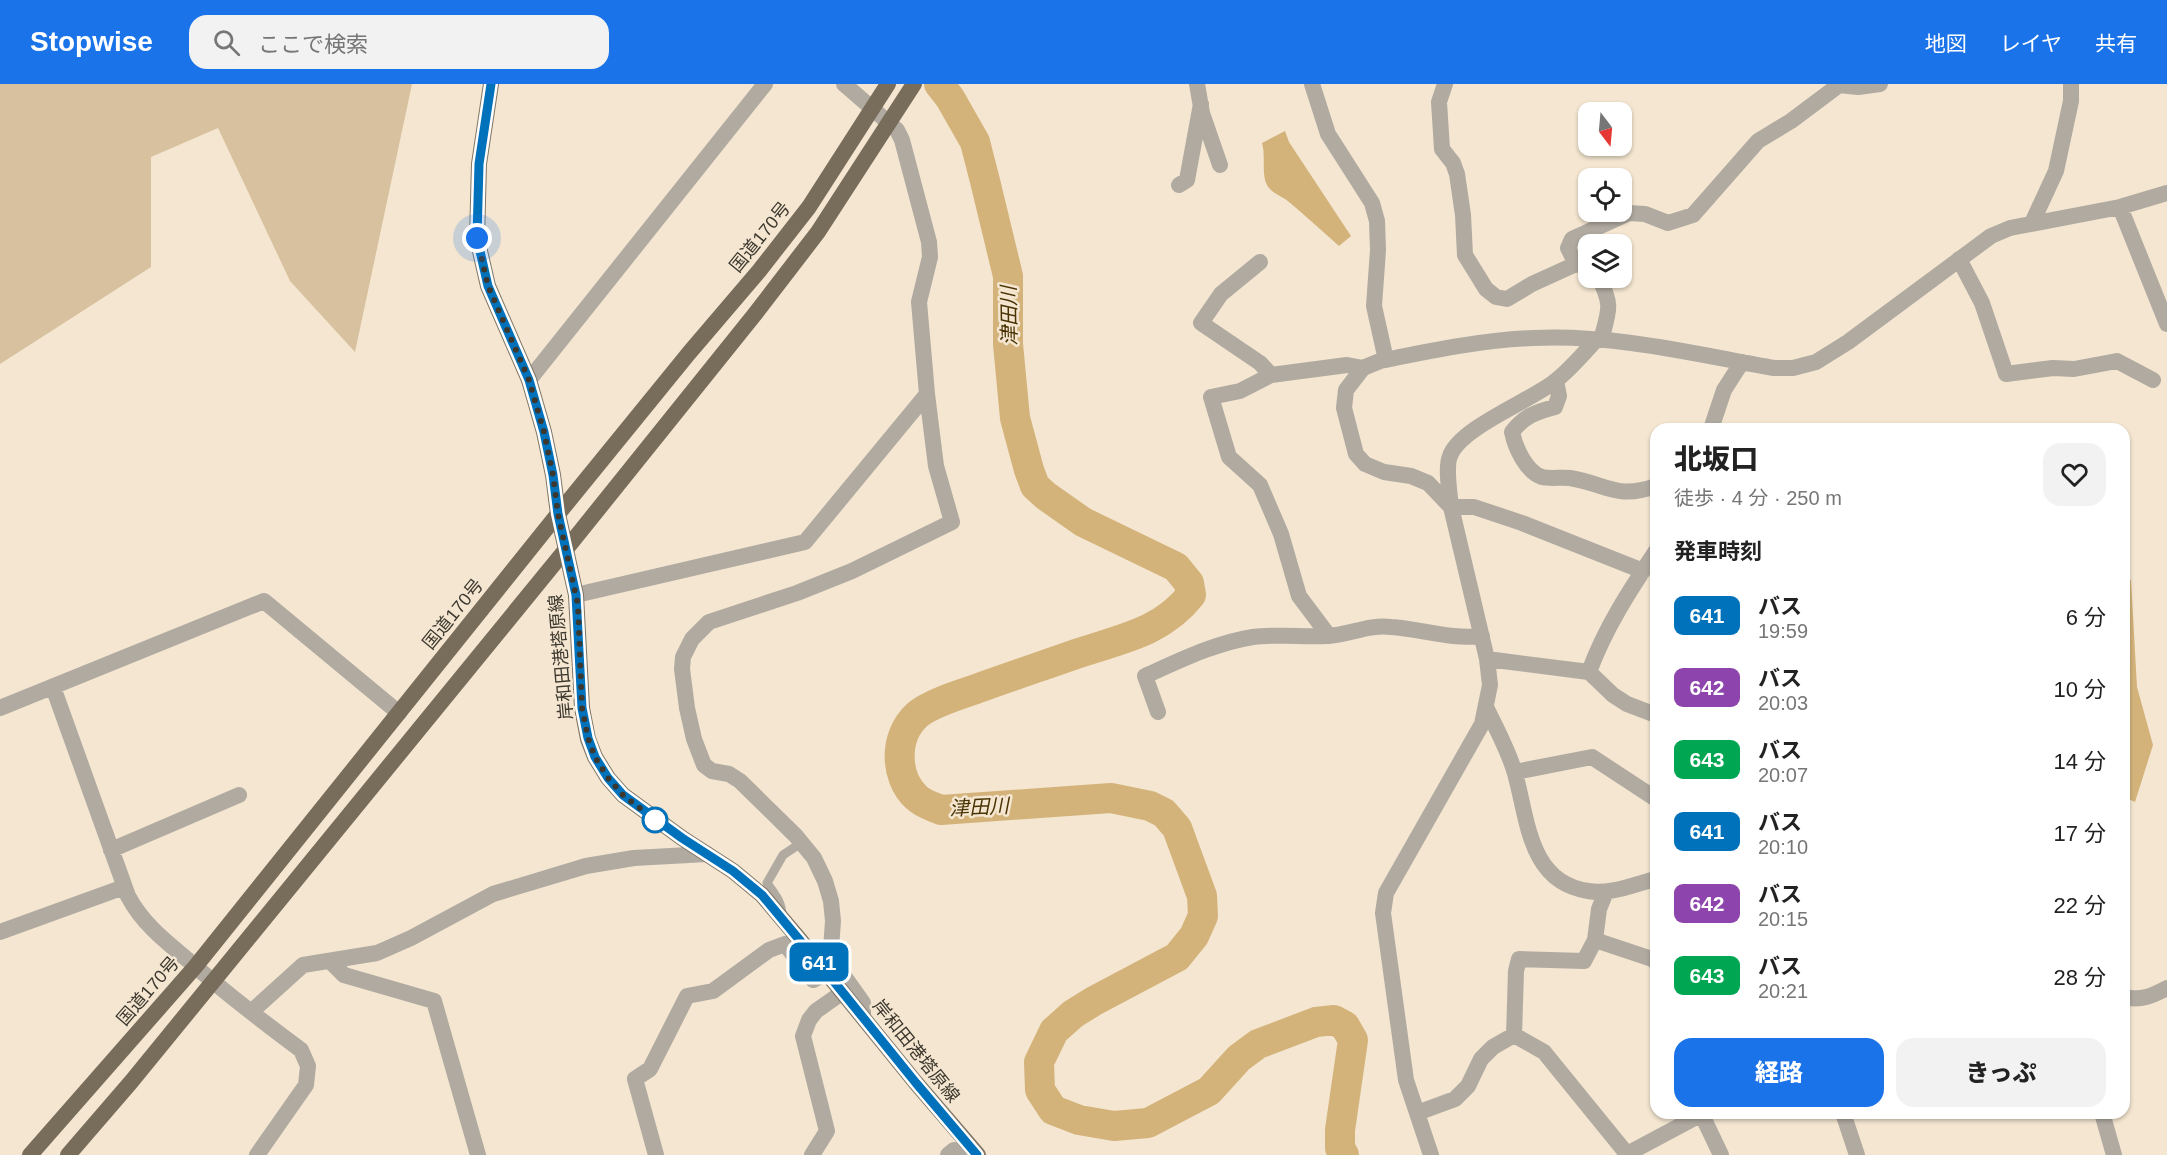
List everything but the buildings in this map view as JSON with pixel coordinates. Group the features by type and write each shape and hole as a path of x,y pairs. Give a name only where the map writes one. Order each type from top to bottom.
{"highway":[{"name":"国道170号","path":"30,1155 195,967 558,514 759,271 808,207 888,84"},
{"path":"68,1155 131,1083 567,548 811,241 914,84"}],"main road":[{"name":"岸和田港塔原線","path":"491,84 479,164 477,238 488,286 529,380 546,443 558,514 576,595 582,708 588,738 595,757 608,778 623,795 733,871 762,895 978,1155"}],"street":[{"path":"529,380 765,84"},
{"path":"844,84 897,130 902,140 929,242 930,257 920,302 927,394 936,466 952,522 852,571 797,593 709,622 692,639 683,657 682,669 694,739 704,765 712,771 729,774 740,781 814,858 825,881 831,902 833,921 831,949 836,965 863,1003 863,1017"},
{"path":"1197,84 1202,113 1220,165"},
{"path":"1312,84 1328,134 1372,203 1377,221 1378,250 1374,306 1386,360"},
{"path":"1446,84 1439,102 1442,149 1453,163 1457,174 1466,255 1486,289 1496,297 1507,299 1532,284 1578,267"},
{"path":"1583,234 1629,213 1646,214 1668,223 1693,215 1758,141 1791,121 1839,85 1858,87 1880,84"},
{"path":"2032,223 2056,171 2071,101 2071,84"},
{"path":"1179,185 1187,180 1201,104"},
{"path":"1329,636 1299,596 1281,534 1260,485 1229,457 1211,397 1240,391 1271,375 1347,365 1363,368 1386,360 1490,341 1536,338 1633,343 1742,362 1793,368 1816,362 1848,342 1992,236 2010,228 2120,207 2167,193"},
{"path":"2120,207 2167,324"},
{"path":"1578,236 1572,239 1568,248 1578,260"},
{"path":"1959,259 1982,303 2006,374 2053,368 2074,369 2117,361 2153,380"},
{"path":"1260,262 1221,294 1201,323 1260,363 1271,375"},
{"path":"1431,1155 1406,1080 1383,913 1386,893 1482,724 1490,685 1482,636 1451,507 1450,456 1460,442 1476,427 1522,403 1556,381 1599,340 1610,310 1604,288"},
{"path":"1713,423 1724,390 1742,362"},
{"path":"1363,368 1346,390 1344,408 1356,454 1365,464 1384,472 1411,476 1428,483 1451,507 1474,507 1493,513 1643,571"},
{"path":"1556,381 1559,396 1555,407 1532,414 1520,421 1512,432 1519,454 1532,470 1542,477 1572,478 1622,493 1650,488"},
{"path":"576,595 805,542 927,394"},
{"path":"1589,672 1600,643 1650,560"},
{"path":"0,708 264,601 399,713"},
{"path":"1158,712 1146,676 1198,651 1253,638 1292,634 1329,636 1364,628 1389,626 1465,639 1482,636"},
{"path":"1487,659 1589,672 1612,695 1627,704 1650,713"},
{"path":"53,687 124,887 137,913 212,982 301,1050 308,1065 306,1085 257,1155"},
{"path":"1486,707 1508,751 1515,772 1527,830 1536,852 1551,872 1567,885 1587,891 1606,892 1650,881"},
{"path":"1515,772 1592,757 1650,795"},
{"path":"111,850 239,795"},
{"path":"251,1012 303,965 378,953 494,894 537,879 586,866 634,858 706,854"},
{"path":"0,932 124,887"},
{"path":"1514,1035 1516,971 1519,959 1584,961 1595,940 1599,909 1606,892"},
{"path":"1595,940 1650,958"},
{"path":"656,1155 634,1079 650,1069 687,996 713,991 769,950 785,944 813,980 827,973"},
{"path":"330,961 344,975 434,1001 478,1155"},
{"path":"2130,999 2149,998 2167,988"},
{"path":"812,1155 827,1131 803,1036 809,1020 816,1011 843,992"},
{"path":"1417,1113 1455,1098 1468,1086 1481,1059 1493,1047 1514,1035"},
{"path":"1514,1035 1544,1053 1627,1154 1691,1119"},
{"path":"1705,1119 1721,1155"},
{"path":"1845,1119 1857,1155"},
{"path":"2104,1119 2114,1155"},
{"path":"948,1155 954,1150 960,1155"}],"lane":[{"path":"781,917 782,907 767,883 783,855 801,843"}],"shaded area":[{"path":"0,84 412,84 355,352 290,281 218,128 151,157 151,267 0,364"},
{"path":"1285,131 1289,142 1351,236 1339,246 1267,185 1262,143"},
{"path":"2130,580 2137,687 2153,745 2135,802 2130,800"}],"waterway":[{"name":"津田川","path":"939,84 950,98 975,142 1008,276 1008,344 1015,418 1035,486 1083,522 1176,567 1189,583 1191,595 1167,618 1139,633 937,703 922,711 909,724 901,745 900,756 904,778 919,799 941,810 1111,798 1150,806 1164,813 1177,828 1202,896 1203,916 1194,936 1177,957 1094,1001 1073,1014 1054,1031 1039,1062 1040,1090 1053,1110 1079,1120 1114,1126 1148,1123 1209,1091 1239,1058 1258,1044 1316,1022 1334,1020 1345,1026 1353,1040 1340,1130 1340,1148 1344,1155"}],"bus line":[{"name":"641","path":"491,84 479,164 477,238 488,286 529,380 544,432 558,514 578,605 582,708 588,738 595,757 608,778 623,795 654,819 733,871 762,895 977,1155"}],"route":[{"path":"477,238 488,286 529,380 544,432 558,514 578,605 582,708 588,738 595,757 608,778 623,795 655,820"}]}
